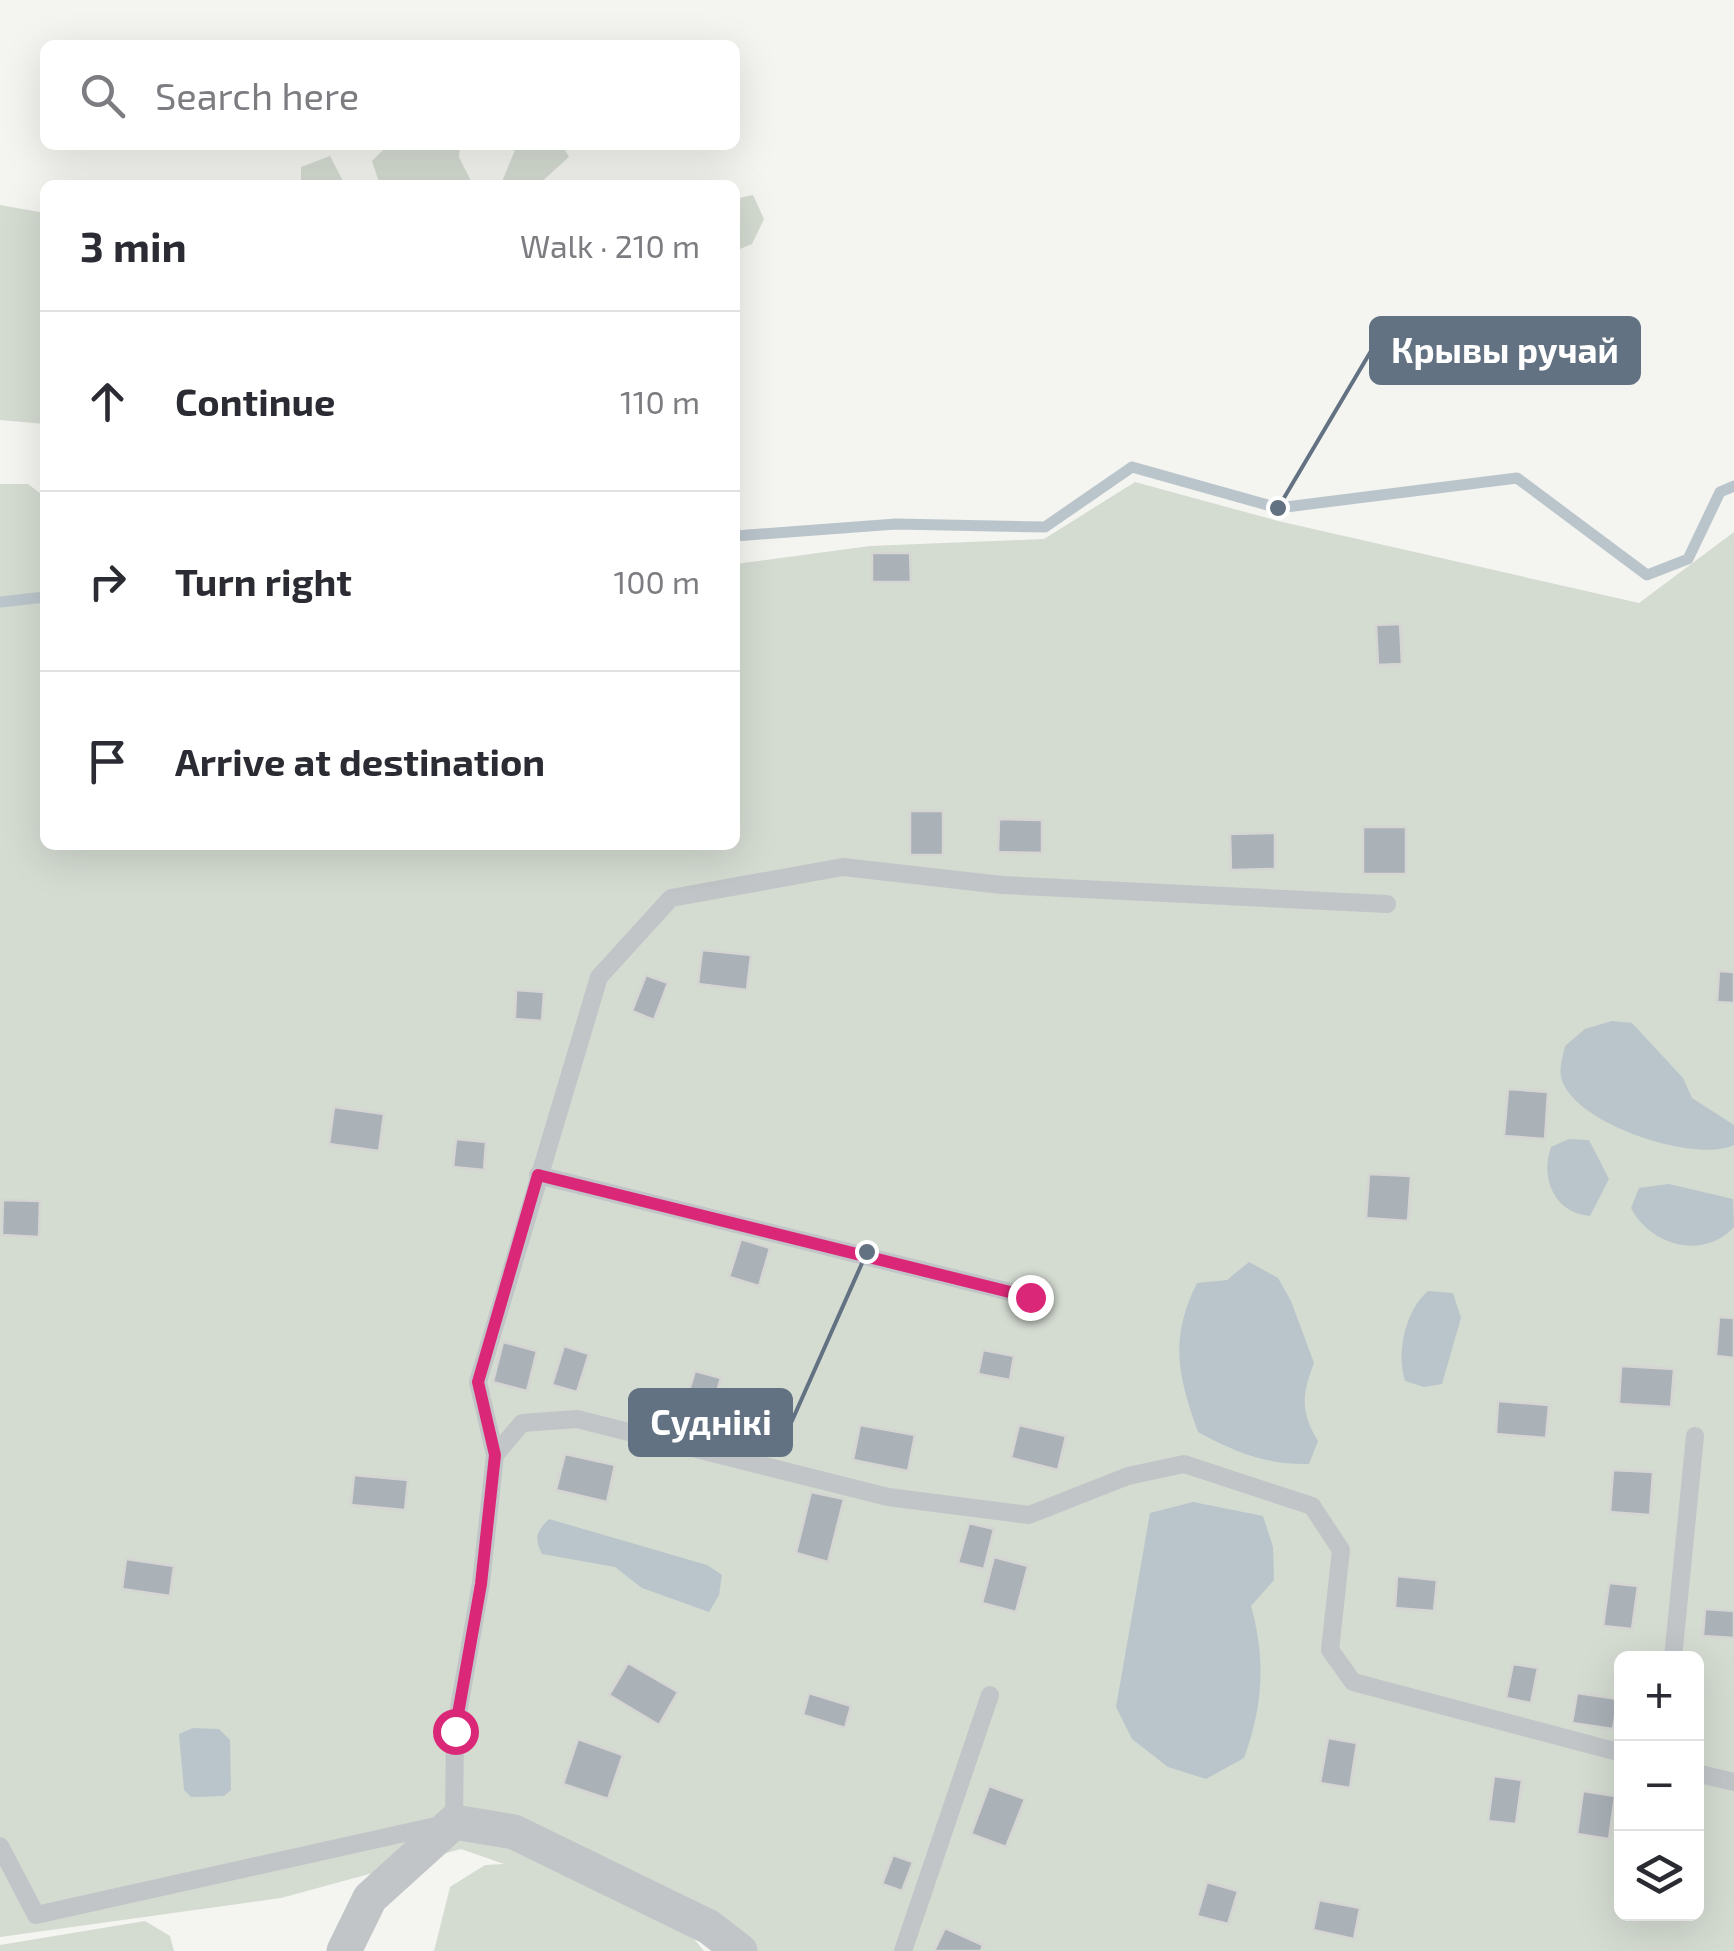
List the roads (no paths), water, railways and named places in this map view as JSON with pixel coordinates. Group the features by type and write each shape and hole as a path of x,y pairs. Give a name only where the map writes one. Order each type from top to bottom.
{"street":[{"path":"344,1951 370,1898 454,1822 514,1832 709,1927 740,1951"}],"lane":[{"path":"0,1846 36,1915 454,1822 455,1731 481,1584 495,1455 478,1382 599,977 671,898 843,867 1002,885 1387,904"},
{"path":"538,1175 1030,1297"},
{"path":"495,1455 522,1423 577,1418 888,1497 1029,1515 1128,1476 1184,1464 1312,1506 1341,1550 1330,1650 1353,1682 1614,1751"},
{"path":"1674,1651 1695,1436"},
{"path":"903,1951 990,1695"},
{"path":"1704,1774 1734,1782"}],"waterway":[{"path":"740,536 896,524 1045,527 1132,467 1278,508 1517,478 1647,575 1688,559 1720,492 1734,486"},
{"path":"0,602 40,598"}],"place":[{"name":"Крывы ручай","path":"1278,508"},
{"name":"Суднікі","path":"867,1252"}]}
